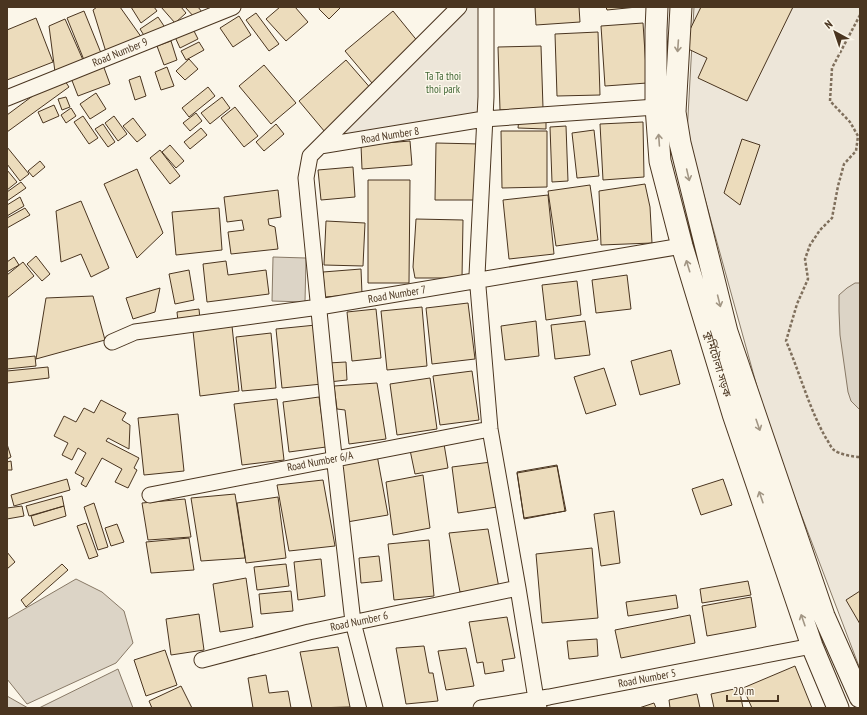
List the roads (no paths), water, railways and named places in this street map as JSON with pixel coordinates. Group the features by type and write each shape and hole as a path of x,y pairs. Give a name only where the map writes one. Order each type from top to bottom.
{"main road":[{"name":"কুর্মিটোলা সড়ক","path":"657,7 656,108 660,161 682,246 733,414 812,646 838,708"},
{"name":"কুর্মিটোলা সড়ক","path":"681,7 675,112 680,143 726,332 824,616 860,697"}],"street":[{"name":"Road Number 9","path":"7,98 233,7"},
{"path":"375,708 353,622 328,403 306,178 310,156 460,7"},
{"path":"486,7 486,97 477,275 490,429 537,703"},
{"path":"7,104 22,92"},
{"name":"Road Number 8","path":"320,146 484,119 656,108"},
{"name":"Road Number 7","path":"112,342 135,332 319,307 682,246"},
{"name":"Road Number 6/A","path":"150,495 334,458 490,429"},
{"name":"Road Number 6","path":"202,660 309,632 518,588"},
{"name":"Road Number 5","path":"481,708 537,703 549,697 812,646"}],"park label":[{"name":"Ta Ta thoi thoi park","path":"443,82"}]}
